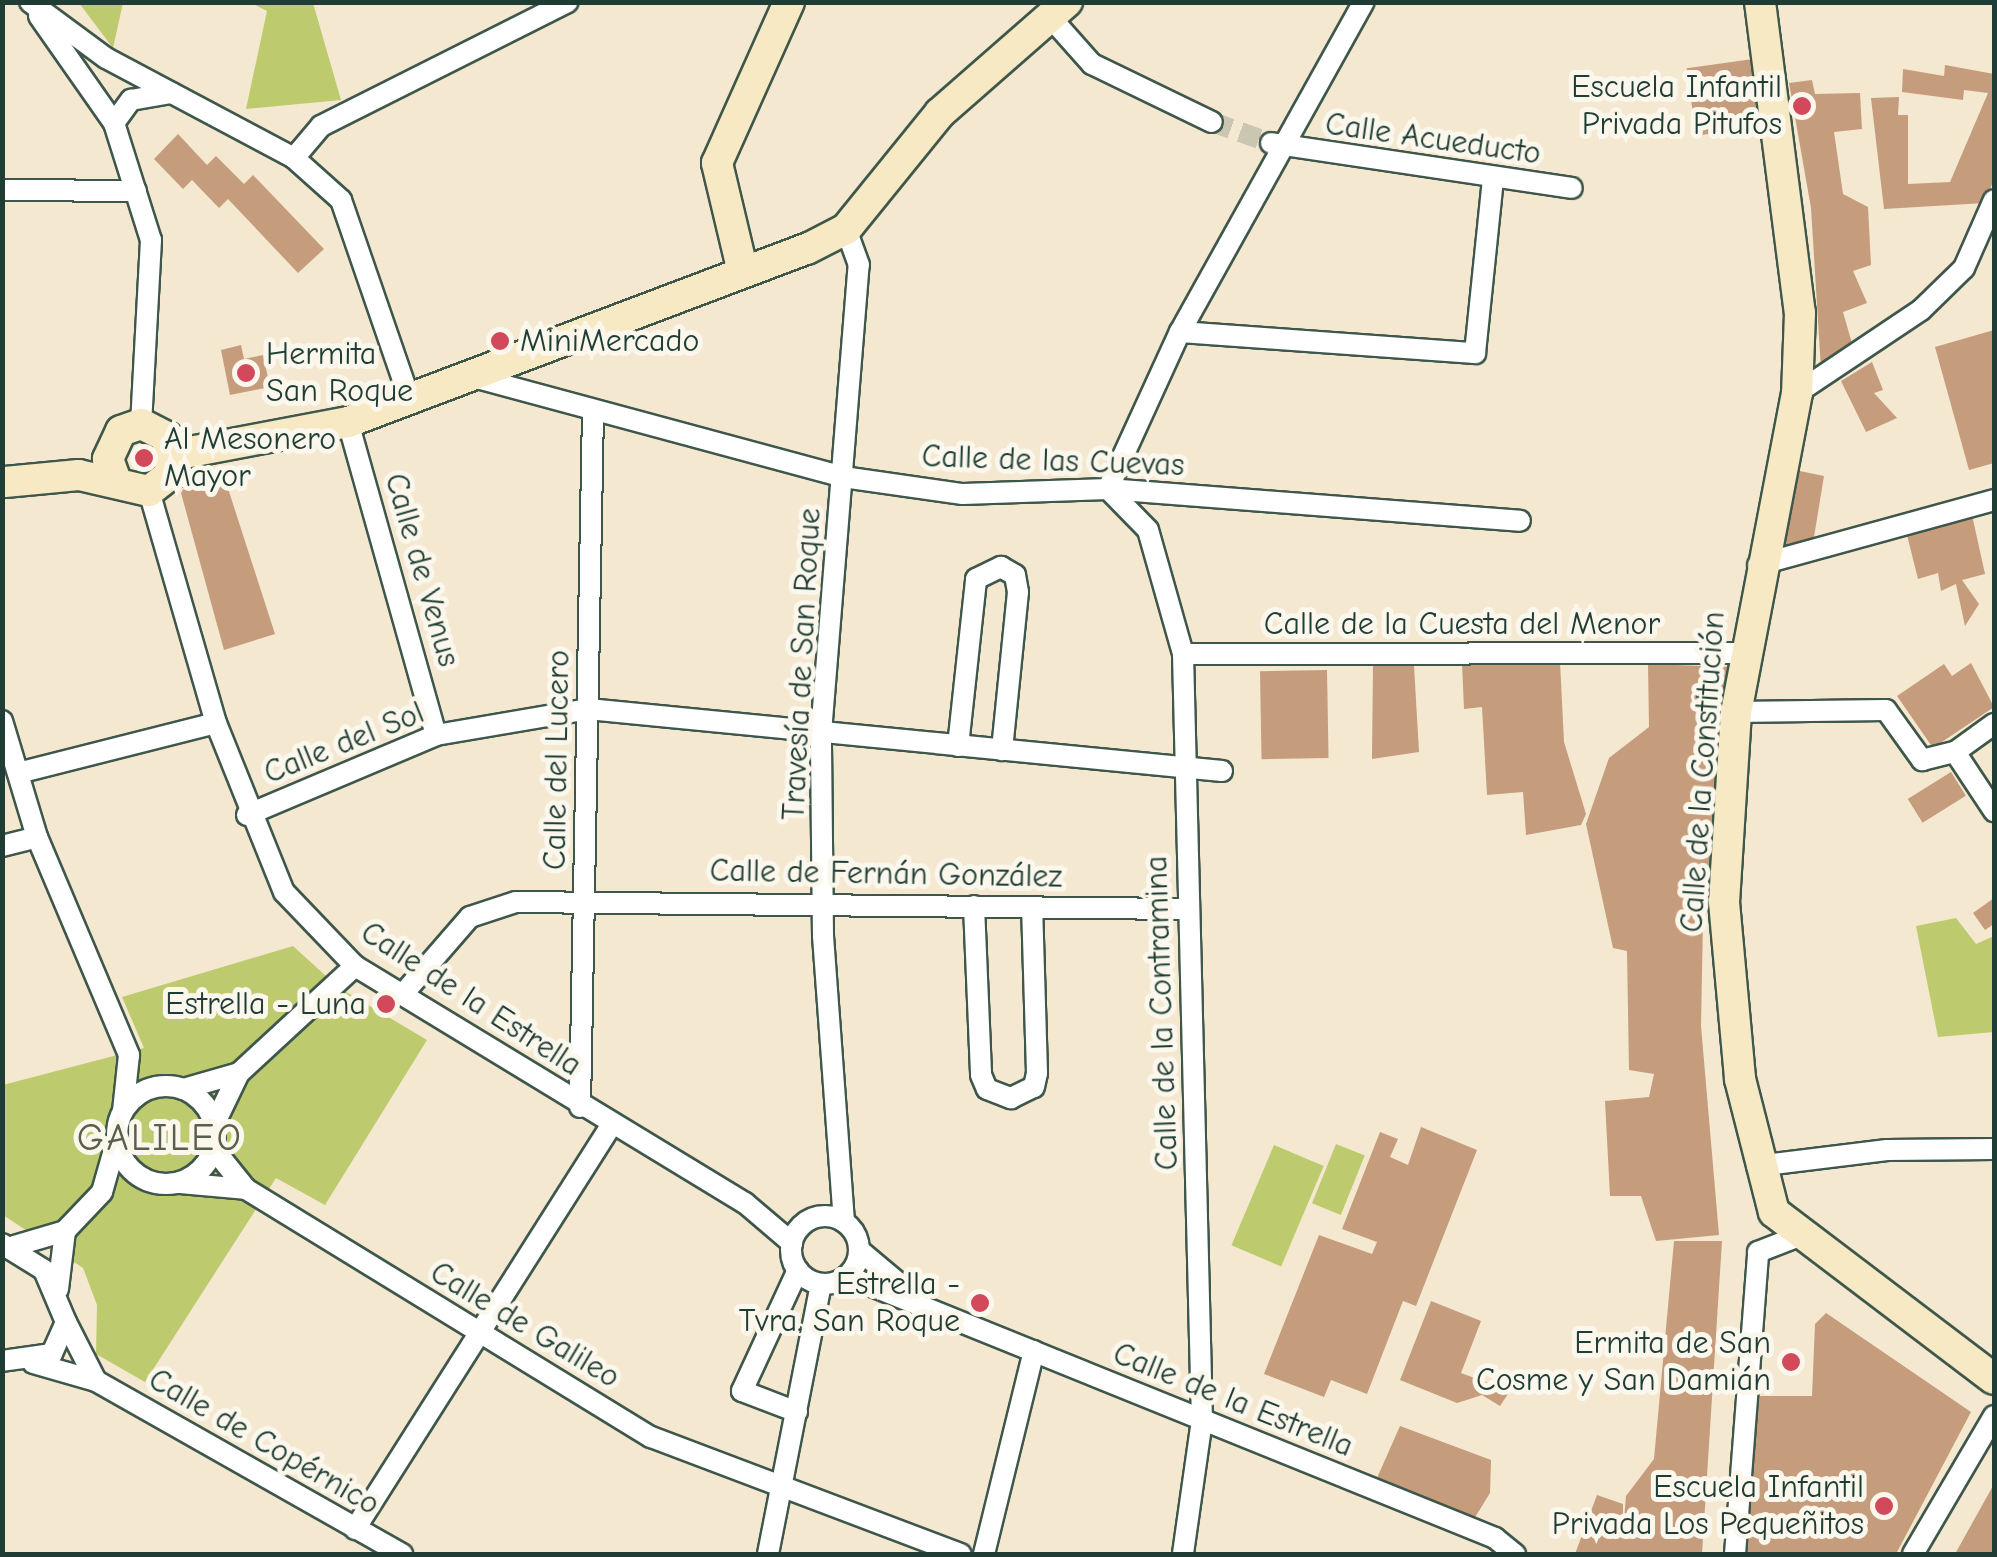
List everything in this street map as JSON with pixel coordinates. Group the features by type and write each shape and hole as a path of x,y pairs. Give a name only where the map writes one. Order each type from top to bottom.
{"street":[{"path":"30,2 171,92 294,158 341,200 409,398"},
{"path":"4,482 109,448 140,424 151,240 114,123 30,2"},
{"path":"294,158 322,126 539,9 568,2"},
{"path":"742,268 717,163 789,2"},
{"path":"1108,488 1180,332 1278,146 1364,2"},
{"name":"Calle de la Constitución","path":"1760,2 1800,312 1798,394 1741,653 1726,994 1757,1166 1774,1212 1799,1236 1994,1379"},
{"path":"174,456 348,422 409,398 477,378 846,229 940,113 1059,10 1092,64 1212,122"},
{"path":"114,123 131,100 171,92"},
{"name":"Calle Acueducto","path":"1278,146 1572,188"},
{"path":"1180,332 1475,353 1493,178"},
{"path":"2,190 136,191"},
{"path":"1798,394 1920,310 1964,268 1994,200"},
{"name":"Travesía de San Roque","path":"844,1222 823,903 821,734 859,266 846,229"},
{"name":"Calle de las Cuevas","path":"477,378 593,414 843,477 964,494 1108,488 1520,521"},
{"name":"Calle del Lucero","path":"580,1107 593,414"},
{"name":"Calle de Venus","path":"348,422 436,735"},
{"path":"4,482 116,480 149,490 165,482 174,456 160,430 140,424"},
{"path":"109,448 116,480"},
{"name":"Calle de la Contramina","path":"1108,488 1148,530 1183,654 1202,1420 1183,1554"},
{"name":"Calle de la Estrella","path":"149,490 216,723 247,815 284,892 355,966 744,1204 792,1243"},
{"path":"1758,565 1994,500"},
{"path":"958,746 976,578 1000,568 1015,575 1018,592 1002,750"},
{"name":"Calle de la Cuesta del Menor","path":"1183,654 1741,653"},
{"name":"Calle del Sol","path":"247,815 436,735 588,709 1222,770"},
{"path":"1736,712 1886,710 1922,760 1956,752 1994,724"},
{"path":"2,721 37,837 128,1055 124,1110 102,1192 65,1231 8,1245"},
{"path":"18,774 216,723"},
{"path":"1956,752 1992,803"},
{"path":"2,846 37,837"},
{"name":"Calle de Fernán González","path":"403,994 470,918 516,902 1188,910"},
{"path":"974,906 981,1075 988,1089 1010,1098 1034,1088 1037,1073 1032,907"},
{"path":"102,1192 178,1183 213,1148 214,1125 238,1073 355,966"},
{"path":"128,1055 178,1088 214,1125"},
{"path":"124,1110 144,1091 178,1088 238,1073"},
{"path":"355,1529 611,1126"},
{"path":"117,1136 128,1166 155,1183"},
{"name":"Calle de Galileo","path":"213,1148 246,1189 651,1436 962,1554"},
{"path":"1757,1166 1887,1150 1994,1149"},
{"name":"Travesía de San Roque","path":"812,1219 838,1164"},
{"name":"Calle de Galileo","path":"178,1183 246,1189"},
{"name":"Calle de la Estrella","path":"744,1204 812,1219"},
{"path":"798,1270 821,1284 847,1276 859,1250 844,1222 812,1219 792,1243 798,1270 742,1391 798,1412"},
{"path":"65,1231 58,1289 66,1322 96,1381"},
{"path":"1735,1554 1758,1252 1799,1236"},
{"path":"8,1245 58,1289"},
{"name":"Calle de la Estrella","path":"859,1250 926,1306"},
{"name":"Calle de la Estrella","path":"847,1276 1495,1538 1515,1554"},
{"path":"768,1554 821,1284"},
{"path":"33,1363 61,1344 66,1322"},
{"path":"984,1554 1034,1351"},
{"name":"Calle de Copérnico","path":"2,1362 33,1363 96,1381 402,1554"},
{"path":"1914,1554 1994,1416"}],"green space":[{"path":"79,3 123,3 113,48"},
{"path":"251,3 313,3 341,100 246,109 267,11"},
{"path":"1956,918 1976,944 1994,936 1994,1032 1938,1037 1916,926"},
{"path":"293,946 338,987 427,1040 325,1205 276,1178 145,1382 96,1354 97,1305 83,1268 3,1215 3,1085 144,1048 122,997"},
{"path":"1336,1144 1365,1156 1341,1215 1312,1203"},
{"path":"1274,1145 1324,1166 1281,1266 1231,1245"}],"building":[{"path":"1753,59 1762,126 1696,136 1687,68"},
{"path":"1945,65 1994,74 1994,179 1985,203 1884,209 1871,98 1899,97 1898,115 1908,115 1908,184 1950,182 1988,93 1964,90 1963,100 1902,92 1903,69 1944,76"},
{"path":"1812,80 1815,94 1860,93 1862,129 1834,132 1843,194 1868,207 1871,265 1853,271 1867,303 1843,312 1853,347 1821,369 1811,208 1789,83"},
{"path":"178,134 207,165 216,156 244,184 253,175 324,249 298,273 228,199 219,208 192,180 183,189 154,159"},
{"path":"1994,330 1994,463 1969,470 1935,347"},
{"name":"Hermita San Roque","path":"241,345 244,359 263,355 270,387 230,395 221,350"},
{"path":"1872,362 1883,390 1874,393 1897,418 1866,432 1841,381"},
{"path":"1795,470 1824,476 1813,543 1780,552"},
{"path":"223,473 275,634 224,650 181,493 191,477"},
{"path":"1972,515 1985,574 1962,580 1979,604 1965,626 1956,584 1941,591 1938,573 1918,579 1907,535"},
{"path":"1560,662 1564,742 1586,814 1581,825 1526,835 1523,792 1487,795 1482,707 1464,709 1462,663"},
{"path":"1971,663 1994,707 1933,748 1897,696 1944,664 1952,676"},
{"path":"1648,664 1731,667 1703,920 1701,1026 1719,1235 1656,1241 1641,1196 1610,1196 1605,1101 1649,1097 1654,1074 1629,1070 1627,951 1613,948 1586,824 1609,758 1649,727"},
{"path":"1373,665 1414,666 1419,752 1372,759"},
{"path":"1327,670 1329,758 1262,759 1260,671"},
{"path":"1951,772 1966,796 1923,823 1908,799"},
{"path":"1994,898 1994,924 1985,930 1973,913"},
{"path":"1421,1127 1477,1150 1416,1306 1403,1301 1367,1394 1331,1380 1324,1397 1264,1374 1319,1235 1372,1254 1377,1242 1342,1229 1380,1132 1398,1139 1390,1157 1408,1165"},
{"path":"1674,1241 1722,1241 1702,1554 1575,1554 1597,1495 1623,1504 1623,1532 1626,1496 1654,1459"},
{"path":"1431,1301 1481,1321 1461,1373 1510,1391 1500,1406 1482,1395 1457,1403 1400,1380"},
{"path":"1826,1313 1971,1412 1896,1554 1747,1554 1752,1396 1812,1396 1815,1324"},
{"path":"1400,1426 1491,1460 1490,1493 1474,1519 1377,1478"},
{"path":"1994,1484 1994,1554 1955,1554"}],"tunnel":[{"path":"1212,122 1271,143"}],"place":[{"name":"Escuela Infantil Privada Pitufos","path":"1802,106"},
{"name":"MiniMercado","path":"500,341"},
{"name":"Hermita San Roque","path":"246,373"},
{"name":"Al Mesonero Mayor","path":"144,458"},
{"name":"Estrella - Luna","path":"386,1004"},
{"name":"Estrella - Tvra. San Roque","path":"980,1303"},
{"name":"Ermita de San Cosme y San Damián","path":"1791,1362"},
{"name":"Escuela Infantil Privada Los Pequeñitos","path":"1884,1506"}],"district":[{"name":"GALILEO","path":"160,1139"}]}
